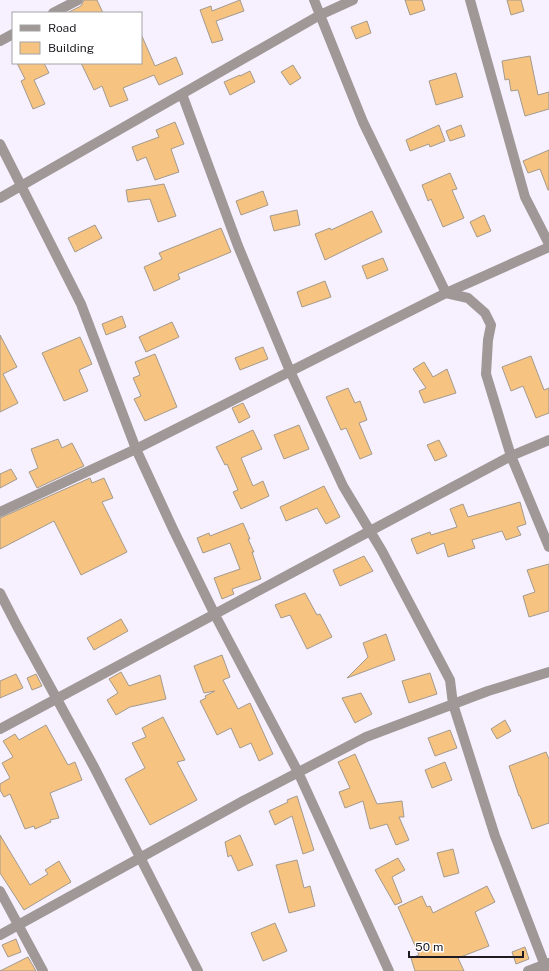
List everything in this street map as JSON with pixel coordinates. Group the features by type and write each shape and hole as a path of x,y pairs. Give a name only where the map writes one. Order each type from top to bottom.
{"street":[{"path":"55,12 78,0"},
{"path":"314,0 363,122 446,293"},
{"path":"0,198 320,15 353,0"},
{"path":"470,0 525,197 549,244"},
{"path":"0,41 12,35"},
{"path":"182,94 238,246 290,371 343,486 370,531 450,680 453,704 495,836 546,966 528,971"},
{"path":"0,144 81,304 136,449 173,530 214,615 298,772 389,971"},
{"path":"0,512 136,449 446,293 549,247"},
{"path":"446,293 468,298 485,313 491,326 488,340 486,374 512,456 549,547"},
{"path":"0,729 512,456 549,440"},
{"path":"0,593 94,767 198,971"},
{"path":"0,935 245,800 366,737 488,691 549,672"},
{"path":"0,891 43,971"}],"building":[{"path":"84,0 97,0 103,12 69,12 81,6"},
{"path":"240,0 244,11 216,21 223,40 212,43 200,10 211,6 212,11"},
{"path":"405,0 422,0 425,10 410,15"},
{"path":"507,0 521,0 524,11 511,15"},
{"path":"367,21 371,33 356,39 351,27"},
{"path":"142,36 155,66 176,57 183,74 159,85 154,75 123,88 128,100 110,107 102,86 94,90 81,64 142,64"},
{"path":"530,56 538,95 549,92 549,109 525,116 518,90 511,91 509,79 505,80 502,61"},
{"path":"18,64 44,64 49,73 34,80 45,104 33,109 21,81 25,79"},
{"path":"293,65 301,78 290,85 281,72"},
{"path":"250,71 255,82 230,95 224,82"},
{"path":"456,73 463,97 436,105 429,81"},
{"path":"175,122 184,144 171,149 179,172 155,180 146,157 137,161 132,147 159,137 156,130"},
{"path":"439,125 445,141 430,147 429,144 410,151 406,140"},
{"path":"461,125 465,136 450,141 446,131"},
{"path":"549,150 548,190 540,169 528,173 523,161"},
{"path":"450,173 457,189 452,190 464,218 443,227 431,199 428,201 422,185"},
{"path":"164,184 176,216 158,222 150,199 128,202 126,190"},
{"path":"263,191 268,205 241,215 236,201"},
{"path":"297,210 300,225 274,231 270,216"},
{"path":"372,211 382,232 325,260 315,234 330,228 331,230"},
{"path":"484,215 491,231 477,237 470,222"},
{"path":"95,225 102,238 75,252 68,238"},
{"path":"221,228 231,252 178,274 180,279 154,291 144,267 162,259 159,253"},
{"path":"383,258 388,270 367,279 362,266"},
{"path":"325,281 331,297 302,307 297,292"},
{"path":"122,316 126,327 106,335 102,324"},
{"path":"172,322 179,337 146,352 139,337"},
{"path":"0,335 17,367 3,374 18,403 0,412"},
{"path":"80,337 92,364 79,370 88,391 64,401 42,353"},
{"path":"263,347 268,359 240,370 235,358"},
{"path":"155,354 177,407 145,421 134,399 141,396 133,378 140,375 135,362"},
{"path":"531,356 544,390 549,388 549,413 536,418 523,386 511,391 502,367"},
{"path":"424,362 433,377 447,369 456,393 424,403 419,391 426,388 413,369"},
{"path":"348,388 355,403 360,401 367,420 359,423 372,454 360,459 346,428 341,430 326,397"},
{"path":"243,403 250,417 239,423 232,408"},
{"path":"299,425 309,449 284,459 274,435"},
{"path":"253,430 262,449 241,458 253,486 263,481 269,496 241,509 233,492 238,490 227,464 225,465 216,447"},
{"path":"58,439 62,448 72,443 84,466 37,488 29,472 38,468 31,449"},
{"path":"439,440 447,456 435,461 427,445"},
{"path":"11,469 17,479 0,488 0,474"},
{"path":"90,478 92,483 104,478 113,498 102,502 127,552 81,575 54,521 0,549 0,518"},
{"path":"324,486 340,517 326,524 317,508 286,521 280,507"},
{"path":"520,502 526,524 517,527 521,535 506,540 502,531 472,540 475,548 448,557 444,543 417,554 411,539 430,532 431,535 457,527 450,509 463,504 468,517"},
{"path":"243,523 250,539 248,539 254,552 252,552 261,579 232,589 234,594 222,599 214,578 240,569 230,543 203,553 197,538 209,533 210,536"},
{"path":"364,556 373,571 340,586 333,570"},
{"path":"549,564 549,611 529,617 523,596 535,592 527,570"},
{"path":"305,593 317,615 320,614 332,637 307,649 290,615 281,618 275,605"},
{"path":"121,619 128,631 94,650 87,638"},
{"path":"386,634 395,660 347,678 368,657 363,643"},
{"path":"222,655 230,677 223,680 238,709 250,703 273,754 259,761 251,743 240,748 231,728 217,735 200,701 206,698 205,696 215,691 204,693 194,666"},
{"path":"121,672 129,686 160,675 166,699 130,707 116,715 107,700 118,693 109,679"},
{"path":"430,673 437,694 409,703 402,681"},
{"path":"16,674 23,688 0,698 0,681"},
{"path":"36,674 42,686 32,690 27,678"},
{"path":"361,693 372,714 355,723 342,698"},
{"path":"163,717 185,760 177,762 197,800 150,825 125,779 145,768 132,743 146,737 142,728"},
{"path":"505,720 511,731 497,739 491,729"},
{"path":"46,725 68,765 75,762 82,780 50,793 59,818 50,820 51,822 35,829 34,826 25,829 10,794 4,797 0,790 0,784 10,778 2,763 13,757 3,741 15,734 19,740"},
{"path":"450,730 457,748 435,756 428,738"},
{"path":"546,752 549,759 549,823 532,829 509,766"},
{"path":"355,754 377,804 402,801 404,817 399,817 409,840 396,845 387,824 370,829 363,801 345,808 339,792 350,788 338,762"},
{"path":"445,762 452,780 432,788 425,770"},
{"path":"297,796 314,850 303,854 292,816 275,825 269,811"},
{"path":"0,835 30,885 48,874 45,870 59,861 71,882 24,910 0,873"},
{"path":"240,835 253,865 238,871 231,855 228,857 225,842"},
{"path":"453,849 459,873 444,877 437,853"},
{"path":"398,858 405,870 392,877 402,902 395,905 375,870"},
{"path":"297,860 304,888 310,886 315,906 289,913 276,865"},
{"path":"487,886 495,902 475,912 489,946 458,958 464,971 415,971 411,958 419,955 398,907 422,896 427,907 430,906 433,913"},
{"path":"275,923 287,951 263,961 251,933"},
{"path":"16,939 21,952 8,957 2,945"},
{"path":"525,947 529,959 516,964 512,952"},
{"path":"28,957 36,971 0,971"}]}
